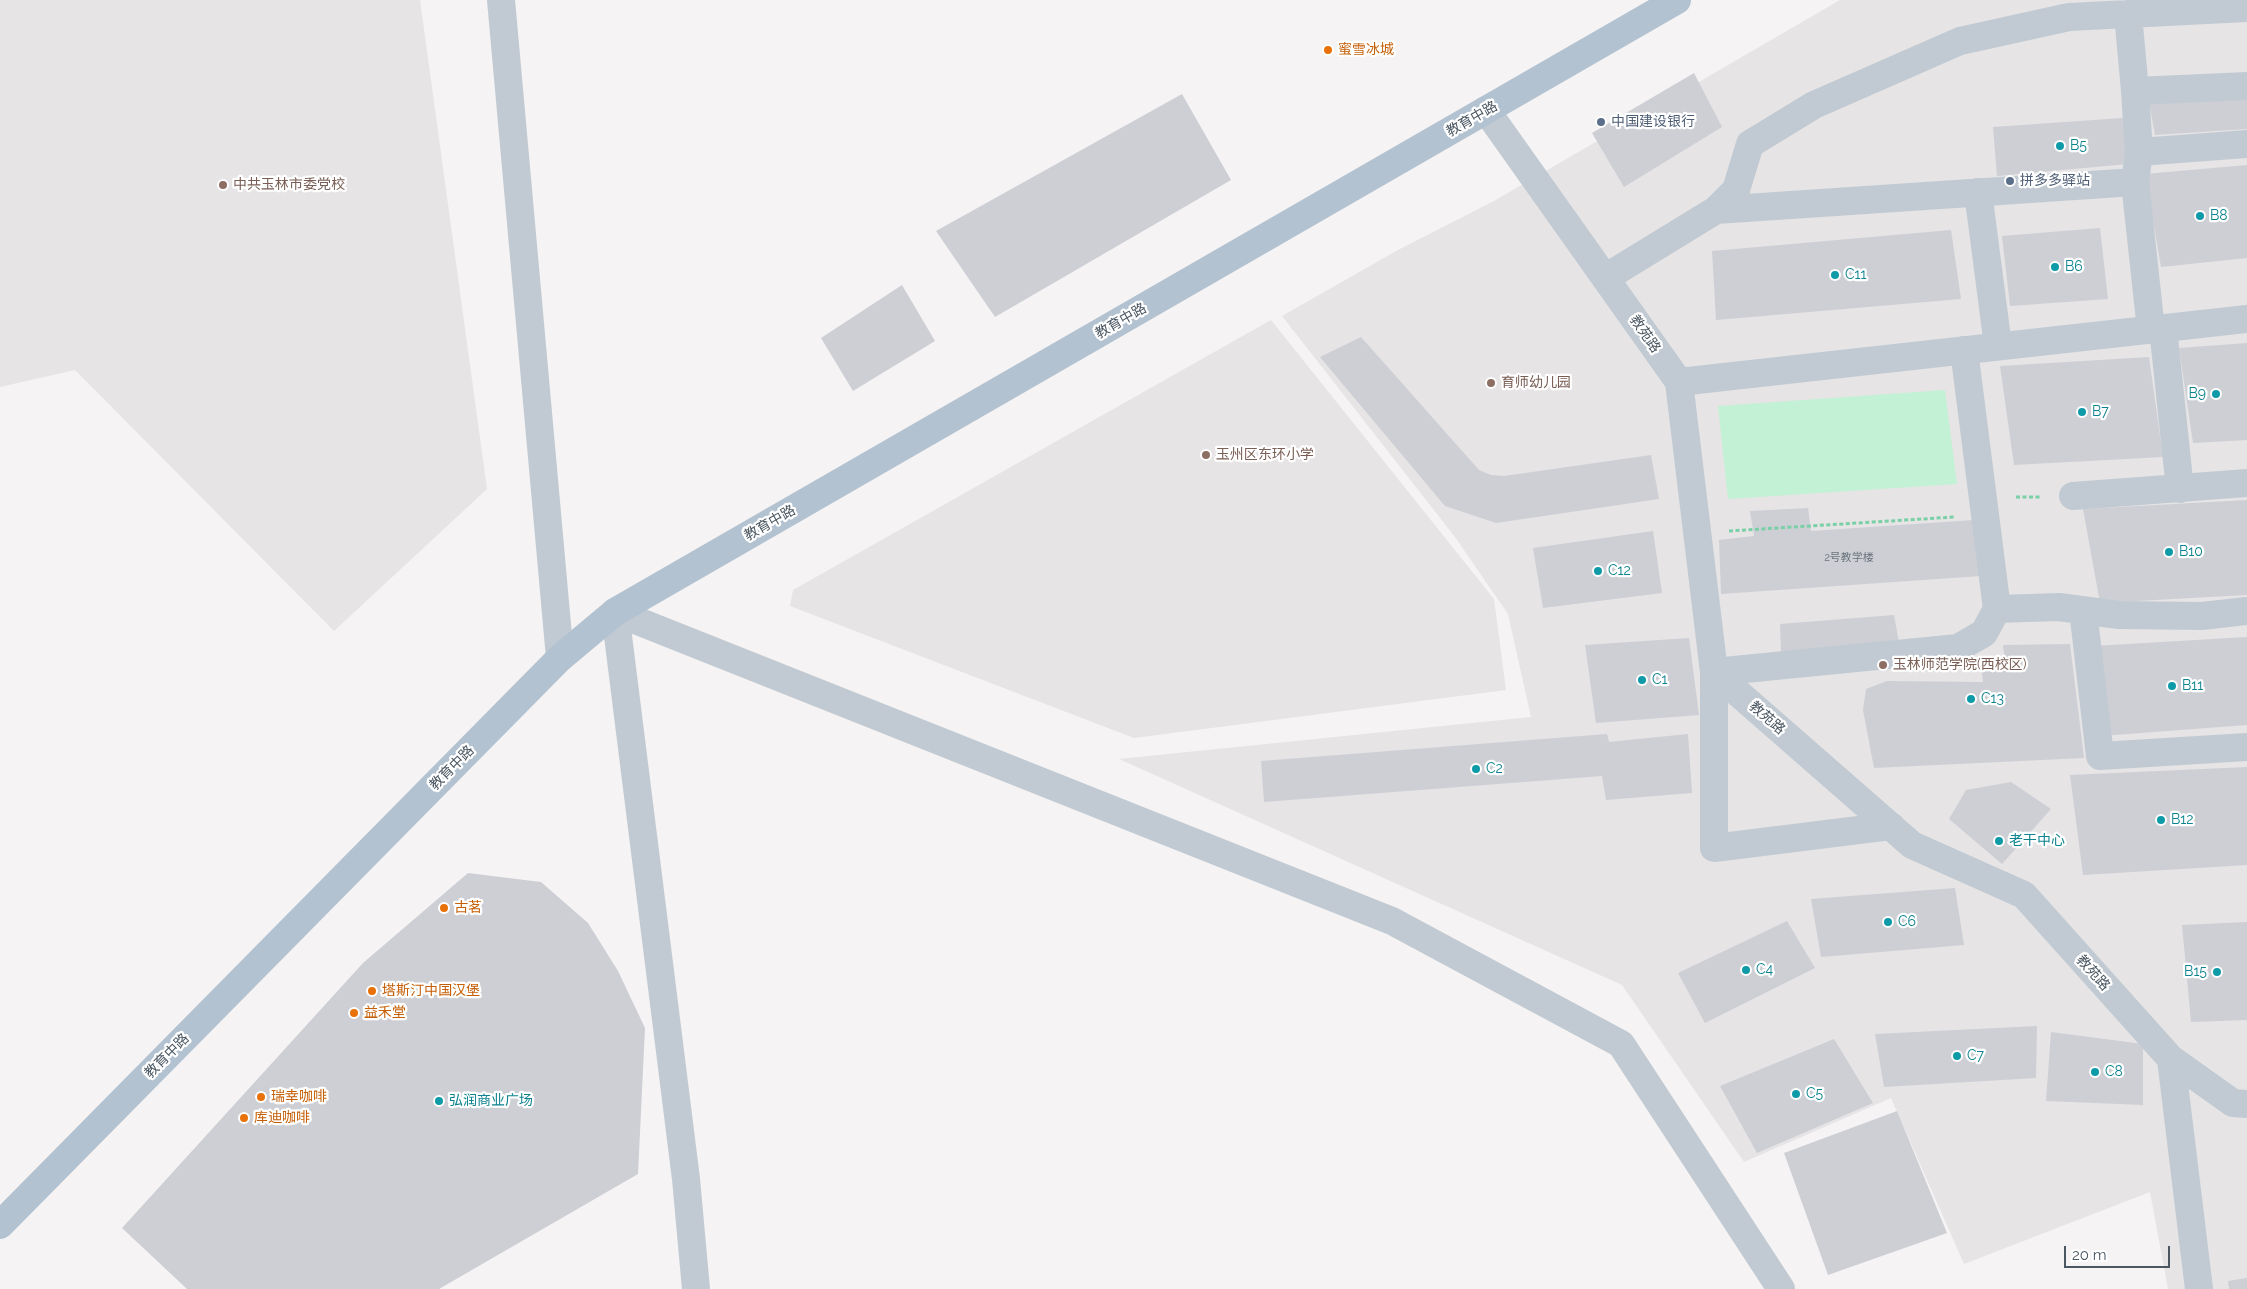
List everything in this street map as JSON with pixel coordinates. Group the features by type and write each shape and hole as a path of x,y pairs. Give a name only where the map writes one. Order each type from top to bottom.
{"main road":[{"name":"教育中路","path":"0,1225 560,658 615,612 1678,0"}],"street":[{"path":"501,0 560,658"},
{"path":"1605,278 1716,210 1736,190 1750,144 1814,105 1960,41 2069,17 2247,8"},
{"path":"2128,14 2138,152 2136,182 2180,489"},
{"path":"2135,91 2247,86"},
{"name":"教苑路","path":"1486,110 1678,382 1714,672 1912,846 2024,895 2171,1059 2240,1104"},
{"path":"2138,152 2247,144"},
{"path":"1716,210 2136,182"},
{"path":"1978,192 1998,346"},
{"path":"1678,382 2247,319"},
{"path":"1890,826 1714,848 1714,672 1958,648 1984,634 1997,609 1964,350"},
{"path":"2073,496 2247,483"},
{"path":"1997,609 2059,607 2119,615 2183,616 2247,611"},
{"path":"2083,610 2100,756 2247,747"},
{"path":"696,1289 686,1179 615,612 1392,922 1621,1044 1781,1289"},
{"path":"2171,1059 2200,1289"}],"path":[{"path":"1697,534 1984,507 2073,496"}],"shaded area":[{"name":"中共玉林市委党校","path":"0,0 420,0 487,489 334,631 75,370 0,387"},
{"name":"玉林师范学院(西校区)","path":"1840,0 2247,0 2247,1289 2168,1289 2150,1192 1964,1264 1891,1098 1744,1162 1622,985 1119,759 1531,717 1508,614 1455,537 1282,316 1398,250 1494,201"},
{"name":"玉州区东环小学","path":"1271,320 1494,599 1506,690 1134,738 790,606 793,590"}],"green space":[{"path":"1945,390 1957,484 1728,499 1718,406"}],"building":[{"path":"1694,73 1722,127 1624,187 1592,133"},
{"path":"1182,94 1231,180 995,317 936,231"},
{"path":"2247,97 2247,129 2155,135 2149,102"},
{"name":"B5","path":"2123,118 2128,164 1997,176 1993,127"},
{"name":"B8","path":"2247,165 2247,258 2161,267 2145,174"},
{"name":"B6","path":"2100,228 2108,299 2010,306 2002,236"},
{"name":"C11","path":"1951,230 1961,299 1716,320 1712,251"},
{"path":"902,285 935,341 853,391 821,338"},
{"path":"1361,337 1479,470 1491,475 1504,476 1651,455 1659,499 1496,523 1445,506 1320,357"},
{"name":"B9","path":"2247,343 2247,440 2193,443 2179,348"},
{"name":"B7","path":"2149,357 2163,457 2014,465 2000,366"},
{"name":"B10","path":"2247,500 2247,595 2100,603 2083,509"},
{"path":"1808,508 1811,531 1974,520 1981,576 1721,594 1719,540 1754,536 1750,511"},
{"name":"C12","path":"1653,531 1662,593 1543,608 1533,548"},
{"path":"1894,615 1899,643 1781,652 1780,624"},
{"name":"B11","path":"2247,637 2247,725 2101,736 2093,646"},
{"name":"C1","path":"1689,638 1699,715 1596,723 1585,645"},
{"name":"C13","path":"2070,644 2084,758 1874,768 1863,710 1866,689 1887,681 1983,682 1981,665 2005,661 2003,645"},
{"name":"C2","path":"1607,734 1609,742 1688,734 1692,793 1606,800 1602,776 1264,802 1261,761"},
{"name":"B12","path":"2247,767 2247,865 2083,875 2070,775"},
{"name":"老干中心","path":"2011,782 2051,809 2002,864 1949,819 1966,790"},
{"name":"弘润商业广场","path":"468,873 541,882 588,923 618,971 645,1028 638,1174 439,1289 187,1289 122,1228 363,963"},
{"name":"C6","path":"1955,888 1964,945 1821,957 1811,899"},
{"name":"C4","path":"1787,921 1815,968 1705,1023 1678,973"},
{"name":"B15","path":"2247,922 2247,1020 2191,1022 2182,925"},
{"name":"C7","path":"2037,1026 2036,1078 1884,1087 1875,1034"},
{"name":"C8","path":"2051,1032 2143,1044 2143,1105 2046,1101"},
{"name":"C5","path":"1834,1039 1873,1103 1757,1153 1720,1086"},
{"path":"1897,1111 1947,1233 1828,1275 1784,1153"},
{"path":"2247,1278 2247,1289 2229,1289 2228,1281"}],"place":[{"name":"蜜雪冰城","path":"1328,50"},
{"name":"中国建设银行","path":"1601,122"},
{"name":"B5","path":"2060,146"},
{"name":"拼多多驿站","path":"2010,181"},
{"name":"中共玉林市委党校","path":"223,185"},
{"name":"B8","path":"2200,216"},
{"name":"B6","path":"2055,267"},
{"name":"C11","path":"1835,275"},
{"name":"育师幼儿园","path":"1491,383"},
{"name":"B9","path":"2216,394"},
{"name":"B7","path":"2082,412"},
{"name":"玉州区东环小学","path":"1206,455"},
{"name":"B10","path":"2169,552"},
{"name":"C12","path":"1598,571"},
{"name":"玉林师范学院(西校区)","path":"1883,665"},
{"name":"C1","path":"1642,680"},
{"name":"B11","path":"2172,686"},
{"name":"C13","path":"1971,699"},
{"name":"C2","path":"1476,769"},
{"name":"B12","path":"2161,820"},
{"name":"老干中心","path":"1999,841"},
{"name":"古茗","path":"444,908"},
{"name":"C6","path":"1888,922"},
{"name":"C4","path":"1746,970"},
{"name":"B15","path":"2217,972"},
{"name":"塔斯汀中国汉堡","path":"372,991"},
{"name":"益禾堂","path":"354,1013"},
{"name":"C7","path":"1957,1056"},
{"name":"C8","path":"2095,1072"},
{"name":"C5","path":"1796,1094"},
{"name":"瑞幸咖啡","path":"261,1097"},
{"name":"弘润商业广场","path":"439,1101"},
{"name":"库迪咖啡","path":"244,1118"}]}
